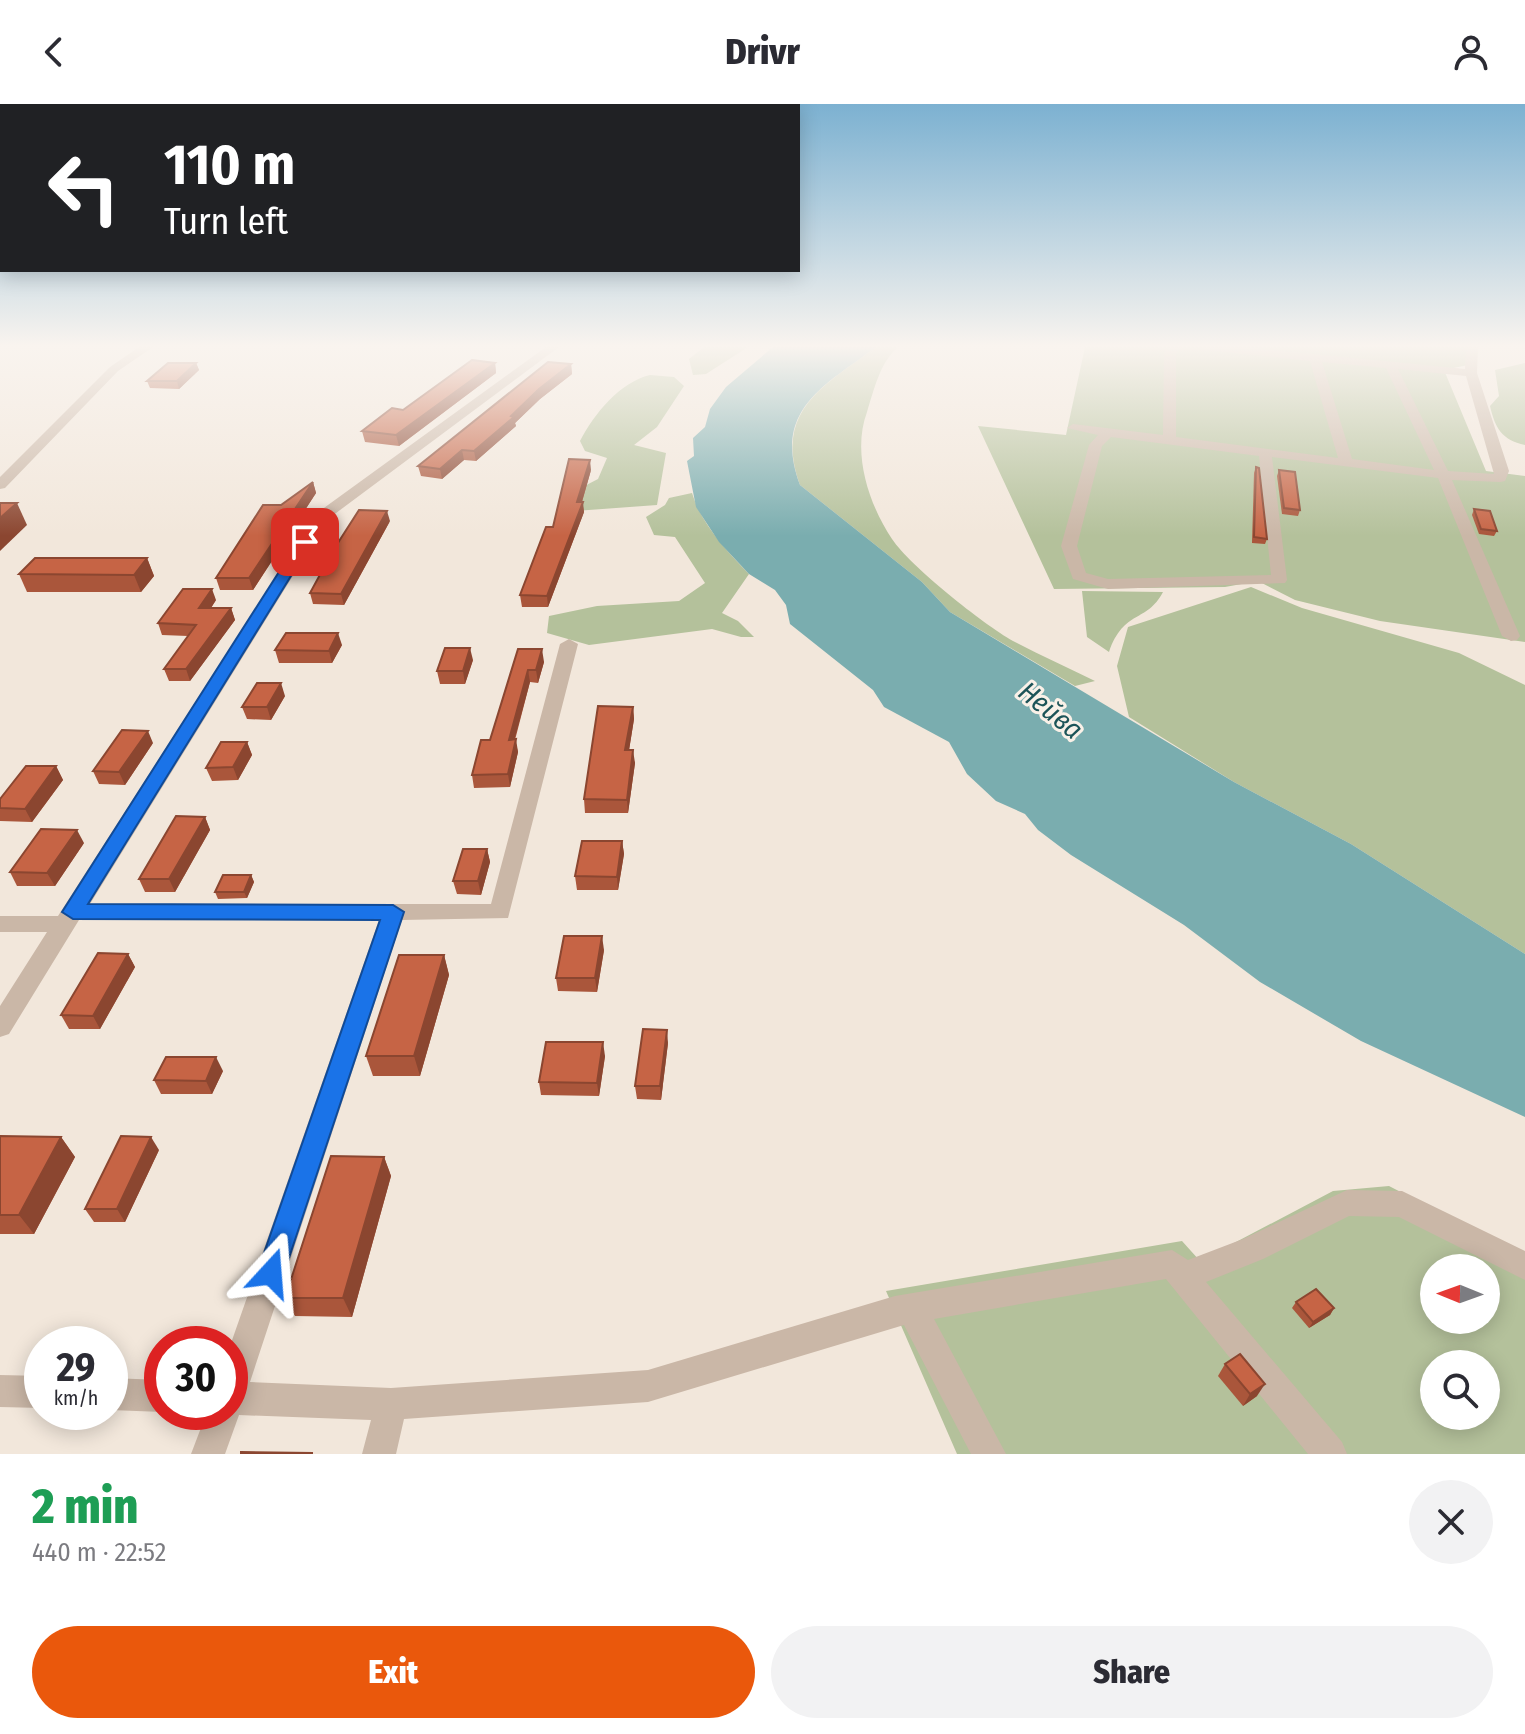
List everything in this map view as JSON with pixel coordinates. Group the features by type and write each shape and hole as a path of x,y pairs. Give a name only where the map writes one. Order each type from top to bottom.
{"street":[{"path":"0,485 74,410"},
{"path":"0,1027 322,516 468,410"},
{"path":"1169,410 1169,440"},
{"path":"1331,410 1346,462"},
{"path":"1412,410 1443,475 1511,636"},
{"path":"1073,428 1443,475 1500,478 1502,471 1483,410"},
{"path":"1108,432 1096,445 1069,546 1079,576 1108,584 1279,580 1265,452"},
{"path":"0,924 69,918 500,912 569,644"},
{"path":"248,1343 393,912"},
{"path":"1183,1277 1253,1249 1347,1203 1402,1204 1525,1266"},
{"path":"248,1397 391,1404 648,1386 912,1309 1172,1264 1330,1454"},
{"path":"912,1309 989,1454"},
{"path":"0,1391 24,1392"},
{"path":"379,1454 391,1404"},
{"path":"208,1454 217,1430"}],"green space":[{"path":"601,410 668,410 657,427 634,445 666,453 657,505 575,511 567,495 598,479 607,458 585,451 580,441"},
{"path":"803,410 868,410 861,444 865,477 883,525 901,550 930,579 984,622 1013,641 1095,681 1075,686 950,612 922,582 800,485 793,459 793,437"},
{"path":"1071,410 1461,410 1486,471 1525,476 1525,642 1380,621 1295,600 1258,581 1225,587 1054,589 978,426 1066,435"},
{"path":"1491,410 1525,410 1525,445 1505,436 1494,421"},
{"path":"692,493 708,526 749,574 722,613 738,621 754,637 741,637 712,629 589,645 547,633 549,616 597,606 679,601 705,583 675,537 654,535 646,517 665,505 669,498"},
{"path":"1251,587 1302,608 1459,653 1525,685 1525,954 1351,844 1234,782 1129,717 1117,666 1128,627"},
{"path":"1082,591 1163,592 1150,608 1128,622 1115,638 1109,652 1087,637"},
{"path":"1389,1186 1525,1256 1525,1454 957,1454 886,1291 1182,1241 1200,1261 1333,1191"}],"water":[{"name":"Нейва","path":"710,410 803,410 793,437 793,459 800,485 922,582 950,612 1234,782 1351,844 1525,954 1525,1117 1361,1041 1260,982 1184,925 1071,855 1038,830 1025,814 996,801 967,774 949,742 884,707 873,690 790,624 786,605 775,590 749,574 719,542 696,507 687,461 694,456 693,438 705,427"}],"building":[{"path":"389,410 430,410 396,435 362,431"},
{"path":"488,410 517,410 511,416 514,417 474,451 462,450 440,469 418,466"},
{"path":"569,459 590,460 577,502 583,502 547,596 520,595 546,527 553,527"},
{"path":"1256,467 1259,468 1267,539 1254,537"},
{"path":"1279,470 1295,472 1300,510 1284,508"},
{"path":"313,482 249,578 216,578 263,505 281,505"},
{"path":"0,503 17,503 0,518"},
{"path":"1474,509 1490,511 1497,531 1481,529"},
{"path":"359,510 387,511 341,594 310,593 334,549"},
{"path":"35,558 147,558 134,575 19,574"},
{"path":"183,589 212,589 199,608 231,608 186,669 164,669 196,625 158,623"},
{"path":"286,633 338,633 329,651 275,650"},
{"path":"445,648 470,648 463,671 437,671"},
{"path":"518,649 542,649 536,670 528,670 509,740 516,739 508,774 472,775 481,740 490,740"},
{"path":"257,683 281,683 267,707 242,707"},
{"path":"598,706 633,707 625,750 633,750 627,800 584,799"},
{"path":"122,730 148,731 119,772 93,771"},
{"path":"221,742 247,742 233,767 206,768"},
{"path":"26,766 56,766 25,809 0,808 0,799"},
{"path":"176,816 205,817 169,879 139,879"},
{"path":"41,829 77,830 47,873 10,872"},
{"path":"582,841 622,841 617,877 575,876"},
{"path":"463,849 487,849 478,881 453,881"},
{"path":"223,875 251,875 244,892 215,892"},
{"path":"564,936 602,936 595,978 556,978"},
{"path":"98,953 128,954 93,1016 61,1015"},
{"path":"399,955 444,955 414,1056 366,1056"},
{"path":"643,1029 667,1030 660,1086 635,1086"},
{"path":"546,1042 603,1042 597,1083 539,1082"},
{"path":"166,1057 216,1057 206,1081 154,1080"},
{"path":"0,1136 61,1137 19,1215 0,1215"},
{"path":"121,1136 151,1137 117,1209 85,1209"},
{"path":"331,1156 384,1157 343,1298 285,1298"},
{"path":"1316,1289 1334,1308 1313,1322 1296,1302"},
{"path":"1240,1354 1265,1384 1250,1394 1225,1364"},
{"path":"241,1452 313,1453 241,1454"}],"route":[{"path":"271,1273 393,912 73,912 305,542"}]}
